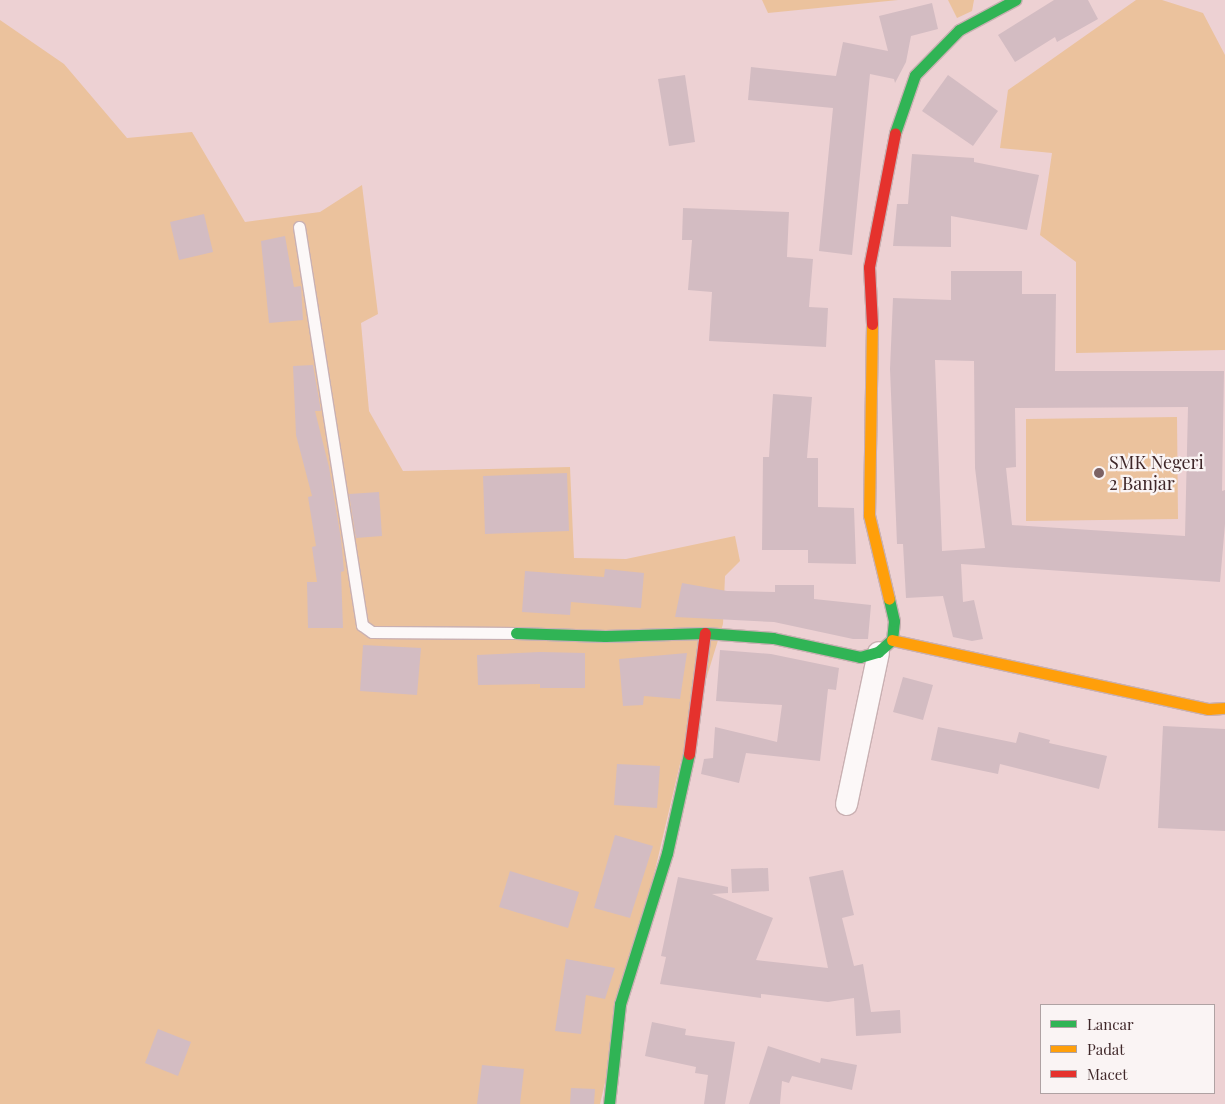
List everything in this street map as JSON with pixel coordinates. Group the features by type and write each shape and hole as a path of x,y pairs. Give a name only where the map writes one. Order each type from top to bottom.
{"street":[{"path":"846,804 885,646 894,621 869,516 874,358 869,267 897,125 915,75 959,30 1015,0"},
{"path":"516,633 606,636 705,633 773,638 860,656 885,646 1209,709 1225,708"},
{"path":"609,1104 620,1004 666,853 683,782 705,633"}],"lane":[{"path":"299,227 362,625 372,632 516,633"}],"shaded area":[{"path":"762,0 898,0 768,13"},
{"path":"948,0 974,0 972,11 957,18"},
{"path":"1136,0 1162,0 1203,13 1225,55 1225,350 1076,353 1076,262 1040,235 1052,153 1000,148 1008,90"},
{"path":"0,20 64,64 127,138 192,132 245,222 320,212 362,185 378,314 361,323 369,411 403,471 570,467 574,558 626,559 735,536 740,561 725,576 723,624 680,764 600,1104 0,1104"},
{"path":"1177,417 1178,519 1026,521 1026,419"}],"building":[{"path":"1054,0 1088,0 1098,19 1057,42 1055,37 1015,62 998,35"},
{"path":"932,3 938,29 911,36 906,62 895,83 894,79 870,74 852,255 819,251 833,108 748,100 751,67 836,76 843,42 888,51 879,16"},
{"path":"685,75 695,142 669,146 658,79"},
{"path":"948,75 998,111 973,146 922,111"},
{"path":"912,154 974,158 974,162 1039,175 1027,230 951,216 951,247 893,246 897,204 908,204"},
{"path":"683,208 789,212 787,257 813,259 809,307 828,308 826,347 709,341 712,292 688,290 692,240 682,240"},
{"path":"204,214 213,252 179,260 170,222"},
{"path":"285,236 294,287 301,286 303,320 269,323 261,241"},
{"path":"951,271 1022,271 1022,294 1056,294 1055,371 1224,371 1222,491 1225,490 1225,524 1220,582 961,564 963,602 974,600 983,639 972,641 953,637 943,596 906,598 903,544 897,544 890,369 893,298 951,300","holes":["935,360 974,361 975,468 985,548 942,551","1188,407 1185,536 1012,525 1006,468 1016,467 1015,408"]},
{"path":"313,365 321,411 315,411 329,467 341,539 344,571 341,572 343,628 308,628 307,582 317,582 312,547 316,546 308,497 312,496 296,435 293,366"},
{"path":"773,394 812,397 807,458 818,458 818,507 854,508 856,564 808,563 808,550 762,550 763,457 769,457"},
{"path":"567,473 569,531 485,534 483,476"},
{"path":"379,492 382,536 356,538 349,494"},
{"path":"605,569 644,573 641,608 571,602 570,615 522,612 525,571 604,577"},
{"path":"682,583 727,591 775,592 775,585 814,585 814,599 871,605 868,639 853,639 774,622 675,617"},
{"path":"363,645 421,648 417,695 360,691"},
{"path":"720,650 771,654 839,668 836,690 828,689 820,761 746,753 739,783 701,774 704,759 713,758 715,727 777,742 782,705 716,701"},
{"path":"540,652 585,653 585,688 540,688 540,684 478,685 477,655"},
{"path":"687,653 680,699 644,696 643,705 623,706 619,659"},
{"path":"903,677 933,685 923,720 893,712"},
{"path":"1163,726 1225,729 1225,831 1158,828"},
{"path":"938,727 1016,743 1019,732 1050,740 1049,743 1107,756 1099,789 1000,764 998,774 931,760"},
{"path":"617,764 660,766 657,808 614,805"},
{"path":"615,835 653,846 630,918 594,908"},
{"path":"768,868 769,891 732,893 731,869"},
{"path":"843,870 854,915 842,918 854,966 863,964 871,1012 900,1010 901,1033 856,1036 854,998 828,1002 761,994 761,998 660,984 666,957 661,956 678,877 728,887 728,893 712,894 773,918 756,960 828,968 809,877"},
{"path":"510,871 579,892 568,928 499,907"},
{"path":"566,959 615,968 605,999 586,995 581,1034 555,1031"},
{"path":"652,1022 686,1029 685,1035 735,1042 725,1104 704,1104 708,1075 695,1073 696,1067 645,1056"},
{"path":"158,1029 191,1042 178,1076 145,1063"},
{"path":"768,1046 820,1063 821,1058 857,1065 852,1090 792,1076 789,1083 782,1081 780,1104 749,1104"},
{"path":"482,1065 524,1069 520,1104 477,1104"},
{"path":"571,1088 595,1089 594,1104 570,1104"}],"traffic: fast":[{"path":"895,133 915,75 959,30 1015,0"},
{"path":"516,633 605,636 705,633 773,638 860,657 878,652 892,640 894,621 889,599"},
{"path":"609,1104 620,1004 667,853 689,754"}],"traffic: slow":[{"path":"872,324 869,515 889,599"},
{"path":"892,640 1209,709 1225,708"}],"traffic: jam":[{"path":"872,324 869,267 895,133"},
{"path":"689,754 705,633"}],"place":[{"name":"SMK Negeri 2 Banjar","path":"1099,473"}]}
